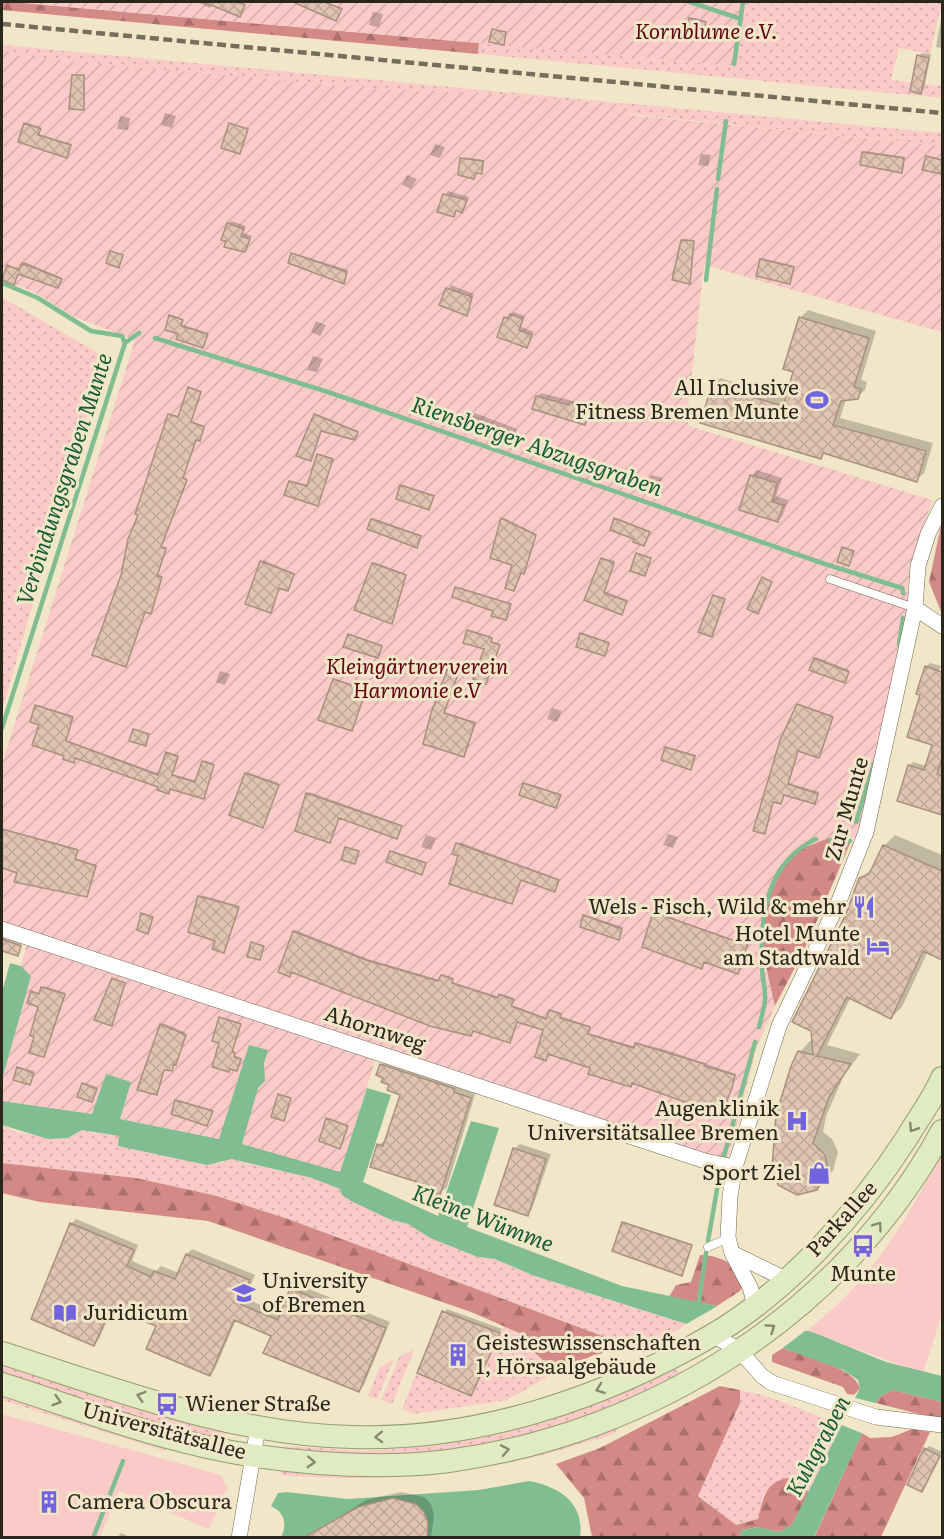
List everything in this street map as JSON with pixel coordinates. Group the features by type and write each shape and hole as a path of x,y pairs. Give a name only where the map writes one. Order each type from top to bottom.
{"main road":[{"name":"Parkallee","path":"713,1335 755,1305 785,1279 854,1211 890,1164 942,1078"},
{"name":"Parkallee","path":"744,1347 793,1313 863,1246 910,1183 942,1131"},
{"name":"Universitätsallee","path":"2,1353 167,1404 258,1427 349,1437 382,1437 440,1432 508,1419 630,1378 713,1335"},
{"name":"Universitätsallee","path":"2,1384 162,1434 253,1456 307,1462 412,1464 450,1461 512,1449 554,1438 616,1417 675,1390 744,1347"}],"street":[{"name":"Zur Munte","path":"730,1246 730,1196 735,1167 779,1026 839,901 866,832 915,608 918,566 928,534 942,506"},
{"path":"915,608 942,626"},
{"name":"Ahornweg","path":"2,929 705,1161 735,1167"},
{"path":"730,1246 785,1279"},
{"path":"730,1246 750,1287 755,1305"},
{"path":"713,1335 744,1347 762,1376 772,1383 876,1417 942,1425"},
{"path":"239,1538 258,1427"}],"lane":[{"path":"830,579 915,608"},
{"path":"708,1247 730,1246"}],"green space":[{"path":"2,2 479,43 478,54 2,10"},
{"name":"Kornblume e.V.","path":"12,2 745,2 737,66"},
{"path":"745,2 942,2 930,54 899,48 891,80 942,86 942,98 478,54 479,43 736,66"},
{"path":"2,45 942,133 942,146 630,114 625,105 486,93 376,89 23,57 2,49"},
{"name":"Kleingärtnerverein Harmonie e.V","path":"2,49 23,57 376,89 486,93 625,105 630,115 942,146 942,332 704,265 687,418 689,426 932,500 907,587 910,616 859,838 829,838 796,851 779,866 765,899 763,959 775,1006 757,1046 728,1158 719,1159 379,1048 340,1173 242,1144 120,1119 106,1075 92,1114 2,1101 2,1080 31,976 21,966 27,943 2,936 2,764 135,340 72,316 36,293 2,280"},
{"path":"2,297 104,357 2,711"},
{"path":"942,521 942,614 929,582"},
{"path":"829,838 852,839 806,946 775,1006 766,966 762,924 764,903 770,884 780,866 795,852"},
{"path":"2,1125 16,1132 68,1138 82,1130 120,1136 220,1163 232,1159 312,1178 340,1189 342,1195 351,1201 389,1219 408,1224 430,1238 478,1257 495,1259 532,1275 687,1324 658,1343 632,1347 288,1219 217,1196 136,1178 2,1163"},
{"path":"942,1153 942,1314 923,1373 806,1331 850,1292 885,1250"},
{"path":"2,1163 136,1178 217,1196 288,1219 632,1347 594,1355 556,1372 533,1351 519,1333 471,1312 208,1221 40,1202 2,1193"},
{"path":"700,1255 722,1259 732,1266 745,1283 740,1291 717,1306 669,1297 676,1285 691,1282"},
{"path":"504,1326 525,1340 556,1372 507,1400 413,1414 402,1409 416,1374 471,1397"},
{"path":"783,1348 838,1368 856,1381 860,1388 854,1395 847,1394 843,1387 772,1362 772,1355"},
{"path":"414,1350 392,1404 381,1400 400,1356"},
{"path":"394,1359 377,1399 368,1396 380,1367"},
{"path":"2,1362 228,1429 224,1442 2,1377"},
{"path":"671,1367 685,1374 584,1420 455,1453 362,1458 278,1449 285,1446 364,1451 409,1448"},
{"path":"720,1386 740,1390 740,1403 698,1496 736,1525 758,1519 768,1489 786,1478 796,1477 809,1493 792,1525 779,1532 758,1527 742,1530 739,1537 592,1537 584,1498 556,1464 600,1448"},
{"path":"740,1390 766,1396 842,1425 809,1493 796,1477 764,1493 758,1519 735,1525 698,1495 740,1403"},
{"path":"893,1390 942,1402 942,1420 876,1403 879,1397"},
{"path":"2,1394 167,1444 165,1451 2,1400"},
{"path":"2,1414 214,1473 222,1476 227,1488 209,1529 119,1491 100,1537 2,1537"},
{"path":"620,1426 614,1433 599,1439 510,1463 472,1469 396,1477 281,1475 282,1470 327,1474"},
{"path":"912,1429 930,1432 881,1537 814,1538 862,1433 870,1438 892,1437"}],"shaded area":[{"path":"10,963 21,966 31,976 2,1080 2,992"},
{"path":"249,1045 268,1050 264,1063 265,1081 258,1088 242,1144 340,1172 367,1088 391,1095 363,1182 438,1216 471,1121 499,1128 467,1227 622,1286 717,1306 815,1333 886,1362 942,1376 942,1402 893,1390 879,1397 814,1537 739,1537 742,1530 758,1527 779,1532 792,1525 860,1388 858,1380 843,1370 783,1348 680,1322 532,1275 495,1259 478,1257 430,1238 408,1224 389,1219 351,1201 342,1195 340,1189 312,1178 232,1159 207,1165 118,1146 119,1136 82,1130 68,1138 48,1139 2,1125 2,1101 92,1114 106,1074 131,1082 120,1119 219,1139"},
{"path":"529,1481 560,1492 568,1499 578,1515 581,1526 580,1538 398,1537 343,1520 314,1531 307,1537 281,1537 284,1519 271,1506 278,1493 287,1492 347,1499 479,1490"}],"pier":[{"path":"721,1304 809,1328 780,1350 683,1326"},
{"path":"852,1397 879,1404 864,1434 839,1424"}],"building":[{"path":"204,2 237,2 245,5 240,17"},
{"path":"293,2 325,2 342,9 336,21"},
{"path":"689,18 706,22 703,33 686,29"},
{"path":"492,29 506,32 504,45 489,42"},
{"path":"917,55 929,58 921,94 910,91"},
{"path":"72,75 84,75 84,110 69,109"},
{"path":"24,123 41,129 38,135 71,145 67,158 18,142"},
{"path":"229,123 248,129 240,154 221,148"},
{"path":"862,152 904,158 902,173 860,165"},
{"path":"926,156 942,160 942,174 922,170"},
{"path":"460,158 483,161 482,174 476,173 474,179 458,175"},
{"path":"443,194 467,200 462,213 456,210 454,217 437,212"},
{"path":"227,223 244,229 241,236 250,239 245,252 224,247 226,241 221,240"},
{"path":"681,240 694,241 690,284 672,280"},
{"path":"110,251 123,255 119,268 106,263"},
{"path":"291,253 347,272 344,284 288,263"},
{"path":"760,259 794,267 790,284 756,276"},
{"path":"22,263 62,279 58,288 18,274 14,285 2,280 7,265 19,270"},
{"path":"446,288 472,297 467,316 439,305"},
{"path":"510,314 523,319 519,330 532,335 527,348 497,337 504,317 508,319"},
{"path":"169,315 183,320 181,326 208,334 203,348 176,339 178,334 165,330"},
{"name":"All Inclusive Fitness Bremen Munte","path":"799,317 869,338 854,387 861,389 858,399 841,401 833,425 926,451 917,482 823,453 821,459 700,423 712,385 783,406 793,372 783,369"},
{"path":"188,387 201,392 191,422 204,427 200,441 196,440 183,478 187,480 161,547 166,549 157,576 162,577 151,614 145,612 126,667 92,655 121,575 128,539 138,515 135,514 168,414 178,417"},
{"path":"536,396 569,405 570,402 591,409 585,425 532,409"},
{"path":"314,414 358,432 355,440 321,431 311,461 296,456"},
{"path":"471,416 515,433 510,444 466,427"},
{"path":"317,454 333,459 318,506 284,495 289,481 307,486"},
{"path":"750,475 777,483 772,502 783,505 778,522 739,510"},
{"path":"400,485 434,496 429,510 396,499"},
{"path":"501,518 536,535 524,574 521,573 514,591 505,588 512,565 490,558"},
{"path":"614,518 650,532 644,546 633,542 634,539 610,530"},
{"path":"371,519 421,536 417,548 367,529"},
{"path":"842,547 854,551 849,566 837,562"},
{"path":"636,553 651,558 645,576 630,571"},
{"path":"601,558 614,563 604,593 627,601 622,615 584,600"},
{"path":"260,561 294,574 288,591 279,588 271,613 245,604"},
{"path":"372,563 406,575 392,624 354,610"},
{"path":"762,577 772,582 758,614 747,609"},
{"path":"455,587 511,604 506,620 491,616 493,611 452,597"},
{"path":"713,595 725,599 712,637 698,632"},
{"path":"467,630 492,638 491,642 500,645 486,684 473,679 484,649 463,643"},
{"path":"580,633 609,643 605,656 576,647"},
{"path":"348,634 382,646 378,658 343,647"},
{"path":"814,658 849,672 845,683 809,670"},
{"path":"449,665 460,669 444,713 475,723 464,757 423,744 431,713"},
{"path":"925,666 942,672 942,758 937,774 942,776 942,815 897,801 908,765 924,770 932,745 907,737 920,695 916,694"},
{"path":"333,679 366,690 352,731 318,720"},
{"path":"797,704 833,717 819,758 798,751 788,784 818,794 815,804 784,795 781,804 773,802 765,834 753,831 780,740"},
{"path":"35,705 73,717 66,741 158,775 166,752 178,757 172,775 195,782 202,761 214,765 204,799 170,789 169,794 157,790 158,787 75,758 74,763 63,759 64,756 32,745 39,725 30,722"},
{"path":"133,729 149,734 146,746 129,741"},
{"path":"665,747 695,756 691,770 661,760"},
{"path":"245,773 279,785 263,828 229,815"},
{"path":"523,783 561,795 556,808 519,795"},
{"path":"306,793 402,826 397,839 339,818 330,843 295,831"},
{"path":"2,829 78,850 75,859 96,866 87,897 14,882 17,873 2,868"},
{"path":"456,843 559,880 555,892 521,880 512,904 449,884 458,856 452,854"},
{"name":"Hotel Munte am Stadtwald","path":"883,845 942,871 942,960 923,951 891,1019 847,997 817,1056 851,1064 829,1097 813,1143 825,1155 828,1171 817,1190 797,1195 778,1185 772,1168 776,1115 791,1066 798,1051 813,1055 811,1031 792,1022 846,914 859,878 869,874"},
{"path":"345,847 359,851 355,864 341,860"},
{"path":"390,851 426,863 422,875 386,862"},
{"path":"198,896 239,907 224,953 212,949 215,941 188,932"},
{"path":"653,912 735,941 737,936 749,940 738,974 704,962 702,969 642,947"},
{"path":"141,913 153,917 148,934 137,930"},
{"path":"583,915 622,929 619,940 580,927"},
{"path":"293,931 366,960 438,981 441,975 453,979 452,983 498,998 499,994 514,1000 511,1006 546,1019 549,1010 561,1014 560,1018 590,1027 588,1034 634,1048 635,1043 705,1064 704,1066 735,1075 732,1088 721,1115 632,1083 631,1087 588,1074 590,1068 548,1054 546,1061 535,1057 543,1030 517,1022 510,1043 473,1031 471,1036 430,1026 291,972 290,977 278,972"},
{"path":"2,939 21,946 18,956 2,951"},
{"path":"251,942 264,946 260,960 247,957"},
{"path":"112,978 125,983 112,1026 94,1020"},
{"path":"41,987 65,994 44,1057 29,1053 34,1037 30,1035 38,1007 27,1003 31,991 39,994"},
{"path":"219,1017 241,1024 232,1052 235,1053 234,1057 241,1059 237,1071 230,1069 229,1072 212,1067 219,1043 212,1041"},
{"path":"160,1024 186,1035 176,1065 174,1064 172,1071 164,1070 157,1095 137,1090"},
{"path":"380,1064 455,1089 454,1092 471,1098 440,1195 421,1189 423,1184 370,1167 377,1144 383,1146 400,1095 387,1090 389,1085 381,1082 383,1078 376,1075"},
{"path":"17,1067 34,1073 30,1085 13,1080"},
{"path":"82,1083 97,1089 92,1102 77,1097"},
{"path":"278,1094 291,1098 284,1121 271,1117"},
{"path":"175,1100 213,1111 207,1126 171,1114"},
{"path":"326,1118 348,1126 340,1149 319,1141"},
{"path":"513,1148 546,1159 528,1216 494,1205"},
{"path":"622,1222 692,1245 682,1276 612,1251"},
{"path":"70,1223 134,1250 127,1266 151,1277 154,1271 175,1279 186,1254 250,1280 240,1304 278,1320 290,1288 386,1328 359,1392 263,1353 271,1336 234,1320 210,1376 146,1349 156,1326 111,1308 94,1346 31,1319"},
{"name":"Geisteswissenschaften 1, Hörsaalgebäude","path":"442,1311 500,1333 471,1396 417,1373"},
{"path":"924,1448 940,1456 922,1492 907,1485"},
{"path":"393,1498 416,1504 424,1512 428,1523 427,1538 303,1538 358,1507"}],"waterway":[{"path":"690,2 741,19"},
{"path":"734,64 743,2"},
{"path":"718,179 726,121"},
{"path":"706,280 717,189"},
{"name":"Riensberger Abzugsgraben","path":"2,283 38,298 91,331 122,336 125,343"},
{"name":"Riensberger Abzugsgraben","path":"125,343 139,333"},
{"name":"Riensberger Abzugsgraben","path":"155,338 328,392 825,564 902,588 903,593"},
{"name":"Verbindungsgraben Munte","path":"2,728 125,343"},
{"name":"Riensberger Abzugsgraben","path":"899,644 903,618"},
{"name":"Riensberger Abzugsgraben","path":"856,822 874,764"},
{"name":"Riensberger Abzugsgraben","path":"759,1027 765,1000 762,930 769,894 786,862 799,849 816,839"},
{"name":"Riensberger Abzugsgraben","path":"830,840 850,841"},
{"name":"Riensberger Abzugsgraben","path":"724,1156 755,1042"},
{"name":"Riensberger Abzugsgraben","path":"708,1241 719,1178"},
{"name":"Riensberger Abzugsgraben","path":"698,1307 706,1253"},
{"path":"93,1538 123,1461"}],"railway":[{"path":"2,24 942,113"}],"place":[{"name":"All Inclusive Fitness Bremen Munte","path":"817,400"},
{"name":"Wels - Fisch, Wild & mehr","path":"864,907"},
{"name":"Hotel Munte am Stadtwald","path":"878,946"},
{"name":"Augenklinik Universitätsallee Bremen","path":"797,1121"},
{"name":"Sport Ziel","path":"819,1173"},
{"name":"Munte","path":"863,1246"},
{"name":"University of Bremen","path":"244,1293"},
{"name":"Juridicum","path":"65,1313"},
{"name":"Geisteswissenschaften 1, Hörsaalgebäude","path":"458,1355"},
{"name":"Wiener Straße","path":"167,1404"},
{"name":"Camera Obscura","path":"49,1502"}],"water label":[{"name":"Kleine Wümme","path":"483,1218"},
{"name":"Kuhgraben","path":"818,1446"}]}
